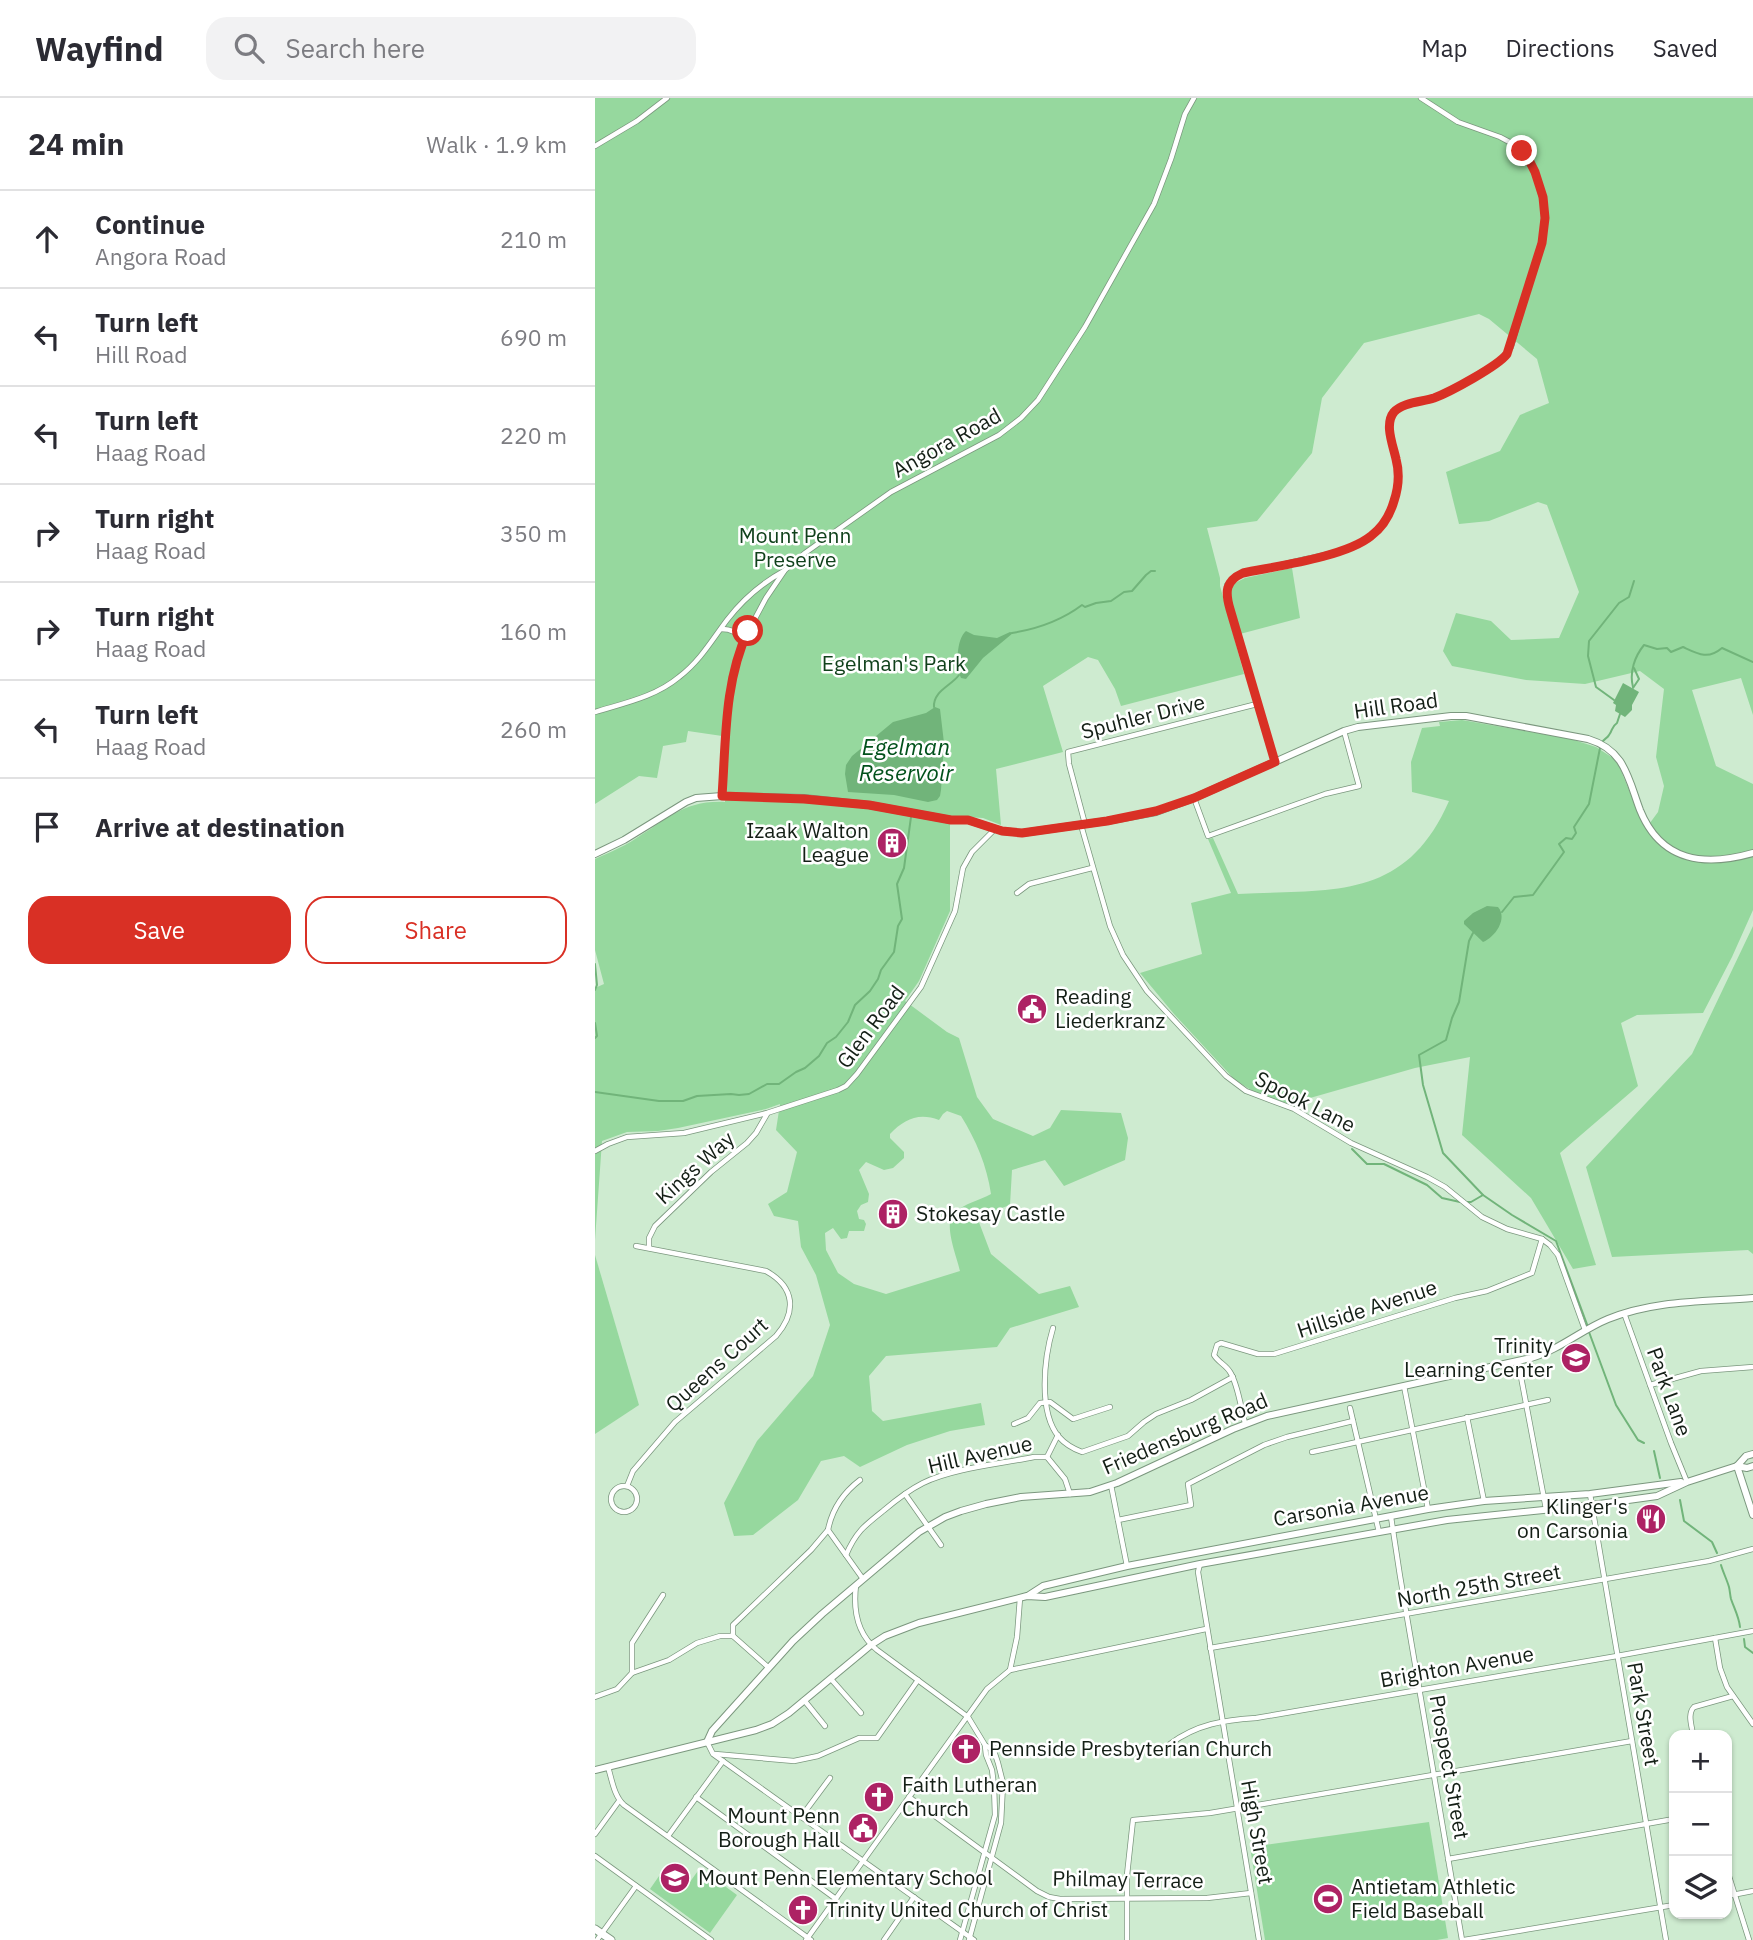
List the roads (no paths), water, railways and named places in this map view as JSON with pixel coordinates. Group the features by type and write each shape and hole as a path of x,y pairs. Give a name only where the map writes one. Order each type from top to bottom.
{"main road":[{"path":"598,1934 611,1940"}],"street":[{"path":"595,146 637,121 667,98"},
{"name":"Angora Road","path":"722,796 731,687 743,641 761,606 785,570 891,492 999,435 1032,407 1085,327 1154,204 1187,109 1194,98"},
{"path":"1275,762 1227,597 1227,585 1243,573 1348,549 1371,537 1382,526 1392,507 1399,484 1390,432 1392,415 1402,406 1450,391 1504,358 1511,347 1542,243 1545,218 1543,197 1528,158 1508,141 1458,122 1422,98"},
{"path":"595,712 649,695 669,685 697,662 739,606 757,588 785,570"},
{"path":"721,629 732,630 741,636 743,641"},
{"name":"Spuhler Drive","path":"1083,825 1068,752 1257,704"},
{"name":"Hill Road","path":"595,854 624,840 686,802 696,798 722,796 793,798 869,805 951,820 968,820 1002,831 1022,833 1083,825 1142,815 1194,798 1344,731 1451,716 1466,716 1595,741 1608,748 1623,764 1647,824 1668,848 1682,856 1702,860 1730,859 1753,853"},
{"path":"1194,798 1208,836 1325,794 1359,786 1344,731"},
{"name":"Spook Lane","path":"1083,825 1092,868 1110,926 1123,955 1147,990 1226,1076 1247,1091 1294,1110 1351,1143 1434,1180 1490,1222 1542,1239"},
{"name":"Glen Road","path":"595,1151 627,1137 684,1133 767,1113 846,1086 921,987 955,911 963,868 972,852 995,829"},
{"path":"1017,892 1029,884 1092,868"},
{"name":"Kings Way","path":"649,1248 649,1238 655,1226 711,1172 747,1143 767,1113"},
{"path":"1542,1239 1558,1255 1585,1330"},
{"name":"Hillside Avenue","path":"1233,1377 1229,1369 1213,1355 1217,1345 1221,1343 1249,1353 1274,1354 1455,1298 1487,1292 1532,1273 1542,1239"},
{"name":"Queens Court","path":"627,1486 633,1471 675,1422 776,1336 787,1321 790,1310 783,1284 767,1271 636,1245"},
{"name":"Friedensburg Road","path":"707,1742 712,1731 800,1634 856,1584 927,1528 952,1514 1021,1497 1090,1492 1131,1478 1245,1423 1518,1362 1541,1355 1585,1330 1624,1313 1674,1303 1753,1298"},
{"name":"Park Lane","path":"1624,1313 1687,1482"},
{"path":"1052,1328 1047,1357 1046,1402 1051,1423 1058,1435"},
{"path":"1518,1362 1546,1509"},
{"path":"1650,1385 1701,1371 1753,1367"},
{"path":"1233,1377 1245,1423"},
{"name":"Hill Avenue","path":"846,1555 862,1528 904,1494 926,1482 945,1475 1034,1457 1047,1457 1058,1435 1075,1449 1087,1452 1128,1436 1156,1414 1233,1377"},
{"path":"1404,1386 1427,1510"},
{"path":"1312,1452 1548,1400"},
{"path":"1014,1424 1024,1421 1040,1403 1050,1402 1073,1419 1110,1407"},
{"path":"1350,1408 1379,1532"},
{"path":"1468,1417 1483,1501"},
{"path":"1118,1520 1191,1504 1188,1484 1255,1449 1287,1437 1353,1421"},
{"name":"Carsonia Avenue","path":"1737,1466 1746,1456 1753,1454"},
{"path":"1047,1457 1066,1479 1070,1494"},
{"path":"1737,1466 1753,1515"},
{"name":"Carsonia Avenue","path":"595,1770 764,1727 781,1719 871,1645 885,1636 919,1623 1023,1597 1045,1597 1200,1564 1447,1520 1657,1496 1687,1482 1737,1466 1753,1466"},
{"path":"733,1636 733,1625 811,1550 828,1530 836,1506 859,1480"},
{"name":"Carsonia Avenue","path":"1023,1597 1042,1586 1127,1566 1427,1510 1483,1501 1590,1494 1687,1482"},
{"path":"1111,1485 1127,1566"},
{"name":"Queens Court","path":"627,1486 634,1490 637,1498 635,1506 628,1511 619,1511 613,1505 611,1497 614,1489 627,1486"},
{"path":"904,1494 941,1545"},
{"name":"Park Street","path":"1590,1494 1664,1928 1663,1940"},
{"name":"Prospect Street","path":"1391,1517 1463,1940"},
{"path":"828,1530 863,1579"},
{"name":"North 25th Street","path":"1210,1648 1605,1580 1724,1558 1753,1549"},
{"name":"High Street","path":"1200,1564 1198,1572 1206,1629 1259,1940"},
{"path":"707,1742 713,1754 971,1939 1002,1815 1003,1783 994,1751 985,1745 968,1717 864,1638 857,1617 856,1584"},
{"path":"632,1673 632,1643 663,1595"},
{"path":"1010,1670 1023,1597"},
{"path":"608,1766 620,1801 809,1939 987,1689 1010,1670 1206,1629"},
{"name":"Brighton Avenue","path":"1170,1744 1184,1734 1223,1721 1256,1718 1753,1630"},
{"path":"595,1697 617,1689 632,1673 661,1664 697,1643 720,1636 733,1636 769,1668"},
{"path":"1715,1638 1720,1668 1727,1687 1753,1724"},
{"path":"830,1678 862,1713"},
{"path":"713,1754 794,1761 818,1756 859,1738 877,1738 918,1680"},
{"path":"1692,1730 1690,1718 1694,1707 1733,1696"},
{"path":"804,1700 825,1726"},
{"path":"1127,1940 1126,1897 1133,1820 1237,1809 1632,1741"},
{"path":"960,1940 995,1815 996,1795 985,1745"},
{"path":"668,1836 723,1761"},
{"path":"801,1817 830,1778"},
{"path":"696,1797 836,1899"},
{"name":"Philmay Terrace","path":"909,1797 1049,1897 1207,1898 1251,1893"},
{"path":"595,1835 620,1801"},
{"path":"1448,1859 1669,1820"},
{"path":"595,1856 711,1940"},
{"path":"1732,1885 1749,1940"},
{"path":"598,1934 636,1886"},
{"path":"1732,1895 1753,1891"},
{"path":"884,1940 914,1897"},
{"path":"1463,1940 1669,1906"}],"water":[{"path":"966,631 974,635 997,638 1013,633 983,658 966,679 961,678 958,660 960,640"},
{"path":"1623,683 1639,692 1632,710 1625,717 1615,711 1616,705 1613,703"},
{"name":"Egelman Reservoir","path":"935,707 940,709 944,743 941,790 937,800 928,802 894,795 848,792 846,765 852,756 893,722 926,713"},
{"path":"1487,906 1498,907 1502,917 1496,932 1483,942 1464,921"}],"waterway":[{"path":"1012,633 1049,623 1082,605 1085,607 1111,601 1124,592 1132,591 1146,575 1155,571"},
{"path":"1614,700 1596,687 1588,656 1589,641 1619,603 1629,597 1634,581"},
{"path":"1633,687 1634,664 1644,645 1657,649 1667,648 1671,652 1683,647 1707,655 1722,648 1753,662"},
{"path":"1633,688 1639,679 1634,668"},
{"path":"934,707 939,693 959,675"},
{"path":"1602,743 1617,723 1620,714"},
{"path":"1502,912 1514,897 1533,895 1564,852 1559,844 1566,838 1572,839 1576,833 1574,827 1589,804 1600,748"},
{"path":"595,1092 659,1101 749,1094 767,1084 779,1084 819,1056 827,1043 836,1037 848,1022 855,1005 870,991 894,952 898,926 902,919 897,884 904,868 911,817"},
{"path":"1473,933 1469,941 1459,1002 1446,1040 1419,1055 1423,1085 1443,1153 1483,1195"},
{"path":"595,964 595,990"},
{"path":"595,1023 595,1038"},
{"path":"1352,1149 1367,1164 1384,1164 1427,1185 1442,1198 1460,1202"},
{"path":"1466,1202 1483,1195 1556,1241 1588,1327"},
{"path":"1589,1332 1616,1405 1638,1440 1644,1443"},
{"path":"1654,1451 1660,1478"},
{"path":"1680,1500 1684,1521 1712,1542 1717,1553"},
{"path":"1721,1565 1740,1627"},
{"path":"1744,1639 1745,1647 1753,1653"}],"place":[{"name":"Izaak Walton League","path":"892,843"},
{"name":"Reading Liederkranz","path":"1032,1009"},
{"name":"Stokesay Castle","path":"893,1214"},
{"name":"Trinity Learning Center","path":"1576,1358"},
{"name":"Klinger's on Carsonia","path":"1651,1519"},
{"name":"Pennside Presbyterian Church","path":"966,1749"},
{"name":"Faith Lutheran Church","path":"879,1797"},
{"name":"Mount Penn Borough Hall","path":"863,1828"},
{"name":"Mount Penn Elementary School","path":"675,1878"},
{"name":"Antietam Athletic Field Baseball","path":"1328,1899"},
{"name":"Trinity United Church of Christ","path":"803,1910"}],"park label":[{"name":"Mount Penn Preserve","path":"795,548"},
{"name":"Egelman's Park","path":"894,664"}]}
